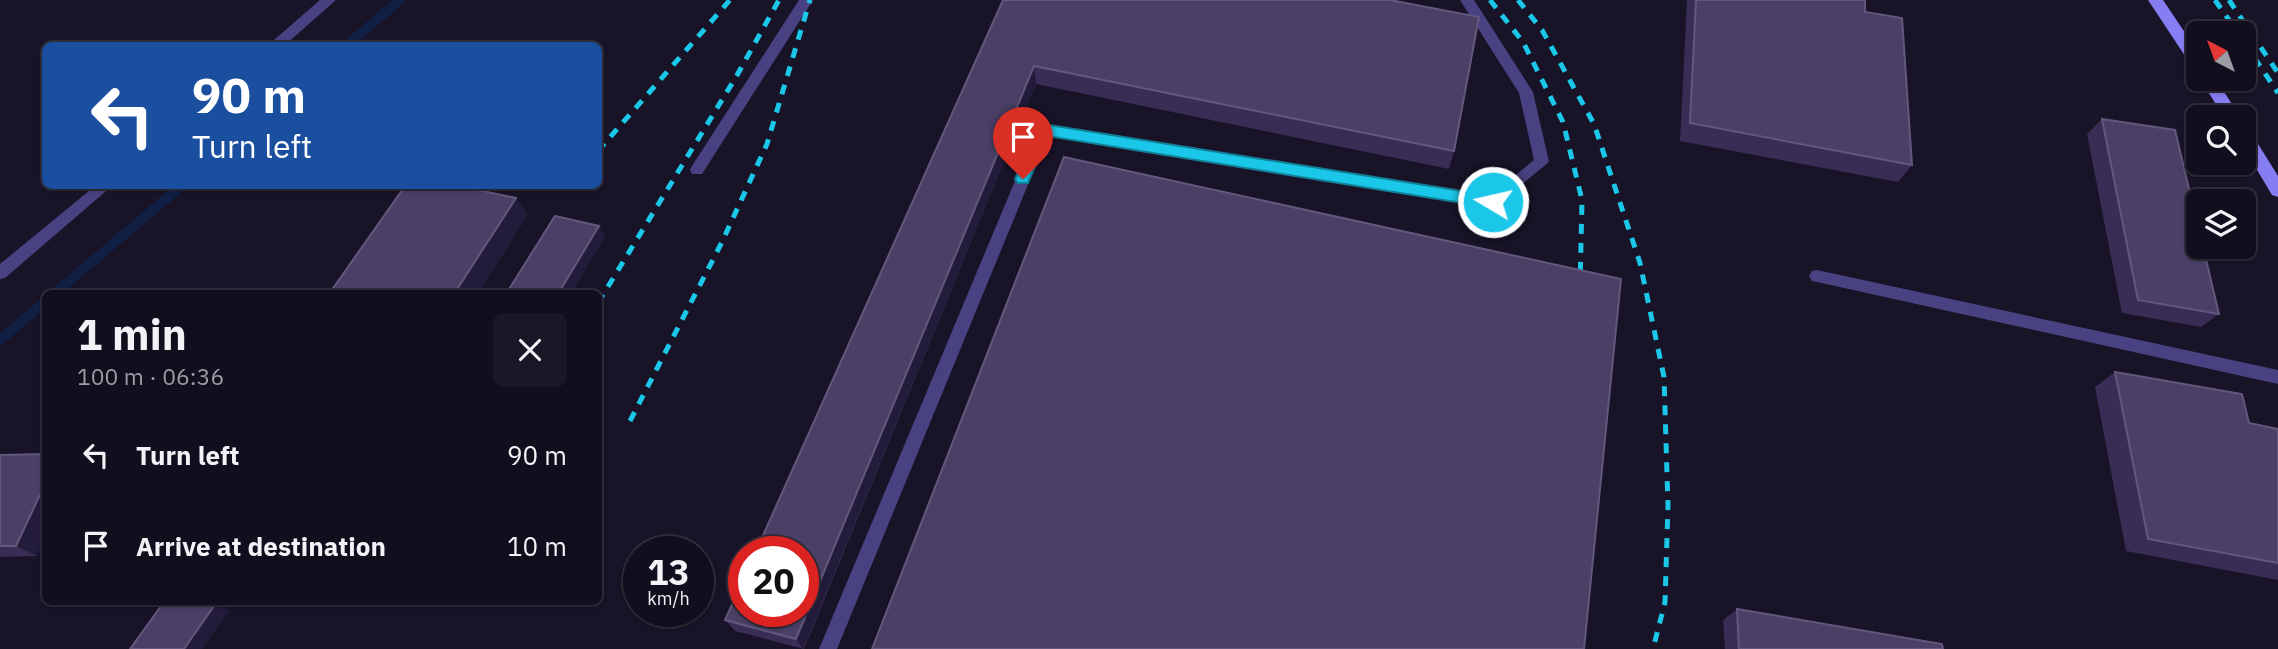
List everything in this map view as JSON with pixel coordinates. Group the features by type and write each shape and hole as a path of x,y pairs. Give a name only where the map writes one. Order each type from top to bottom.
{"street":[{"path":"2155,0 2186,46"},
{"path":"2256,154 2278,190"}],"lane":[{"path":"279,42 329,0"},
{"path":"697,170 806,0"},
{"path":"828,649 1043,130 1493,202 1542,162 1526,92 1467,0"},
{"path":"0,273 102,189"},
{"path":"1817,276 2278,377"}],"building":[{"path":"1003,0 1390,0 1479,17 1454,151 1034,66 819,584 819,536 763,536"},
{"path":"1696,0 1865,0 1865,12 1902,18 1912,165 1690,123"},
{"path":"2102,119 2175,130 2189,189 2186,189 2186,259 2206,259 2219,314 2138,300"},
{"path":"1064,157 1621,279 1584,649 872,649"},
{"path":"403,189 473,189 516,198 457,290 332,290"},
{"path":"555,216 599,226 560,290 509,290"},
{"path":"2115,372 2242,394 2249,423 2278,429 2278,563 2148,539"},
{"path":"42,454 42,491 16,546 0,546 0,455"},
{"path":"162,605 215,605 184,649 130,649"},
{"path":"1737,609 1942,644 1943,649 1739,649"},
{"path":"751,627 801,627 796,639"}],"waterway":[{"path":"351,42 400,0"},
{"path":"59,290 177,189"},
{"path":"0,340 42,304"}],"railway":[{"path":"602,146 730,0"},
{"path":"602,296 736,77 779,0"},
{"path":"630,421 722,242 767,144 810,0"},
{"path":"1490,0 1523,42 1563,122 1582,200 1580,288"},
{"path":"1518,0 1542,30 1594,124 1640,263 1664,377 1668,506 1665,602 1653,649"},
{"path":"2215,0 2230,21"},
{"path":"2229,0 2278,73"},
{"path":"2256,60 2278,93"}],"route":[{"path":"1023,179 1043,130 1493,202"}]}
